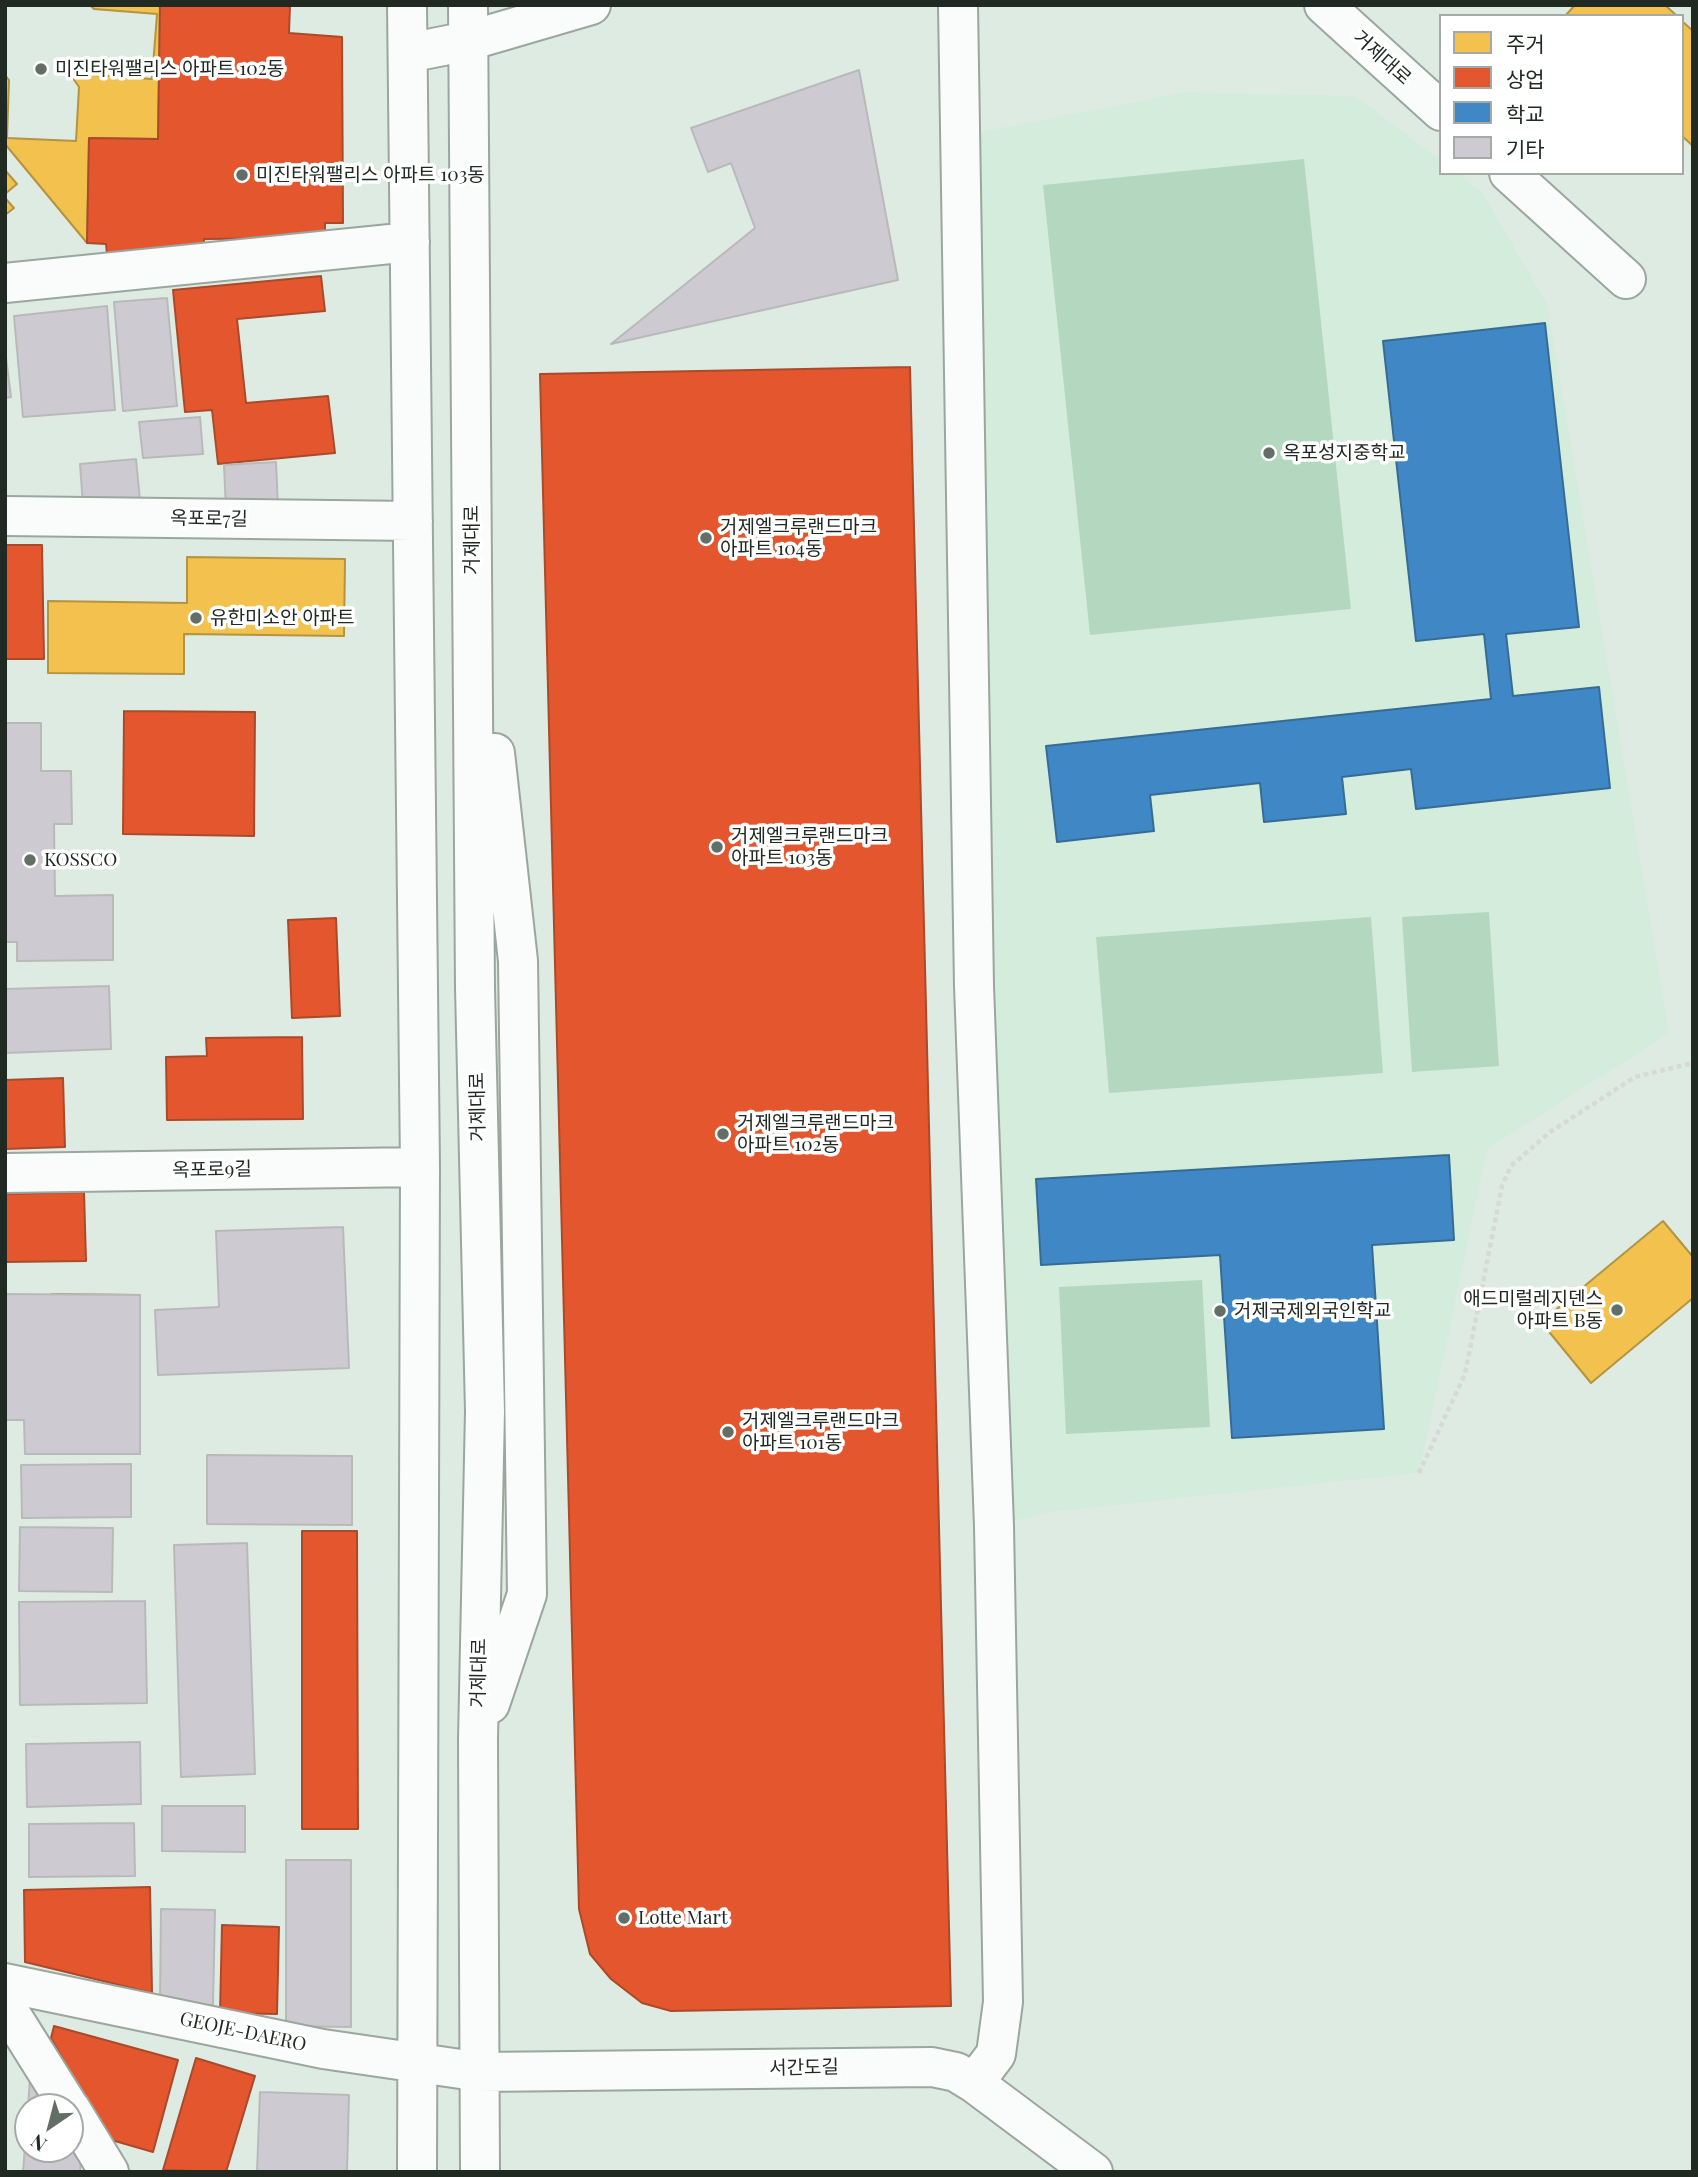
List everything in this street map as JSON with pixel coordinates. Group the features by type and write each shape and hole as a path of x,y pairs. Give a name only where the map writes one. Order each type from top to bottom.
{"street":[{"path":"407,5 420,1167 417,2172"},
{"path":"408,53 468,23 591,5"},
{"path":"958,5 974,973 994,1525 1003,2002 996,2054 974,2083"},
{"name":"거제대로","path":"1324,5 1439,109"},
{"name":"거제대로","path":"468,23 475,988 485,1411 478,1739 480,2172"},
{"path":"1511,175 1626,279"},
{"path":"5,283 410,242"},
{"name":"옥포로7길","path":"5,516 413,521"},
{"name":"옥포로9길","path":"5,1172 420,1167"},
{"name":"GEOJE-DAERO","path":"5,1983 323,2049 481,2072"},
{"path":"5,2004 61,2093"},
{"name":"서간도길","path":"481,2072 932,2067 957,2072 974,2083 1093,2172"},
{"path":"84,2131 109,2172"}],"path":[{"path":"1419,1473 1465,1374 1470,1339 1480,1309 1502,1186 1511,1166 1550,1132 1635,1077 1693,1063"}],"shaded area":[{"path":"1187,92 1355,96 1439,159 1439,175 1460,175 1482,192 1547,304 1669,1033 1487,1149 1419,1473 1049,1512 994,1526 960,136"},
{"path":"1304,159 1351,609 1090,635 1043,185"},
{"path":"1489,912 1499,1066 1412,1072 1402,917"},
{"path":"1371,917 1383,1073 1109,1093 1096,937"},
{"path":"1202,1280 1210,1427 1066,1434 1059,1287"}],"building: 주거":[{"path":"5,5 160,5 158,139 89,138 87,243 5,144"},
{"name":"미진타워팰리스 아파트 102동","path":"5,5 90,5 94,9 157,14 152,79 92,75 84,64 70,74 79,87 76,141 7,138 9,80 5,75"},
{"path":"205,5 284,5 283,24 249,21 249,34 215,32 216,22 204,21"},
{"path":"1575,5 1665,5 1675,14 1567,14"},
{"path":"1684,23 1693,31 1693,146 1684,138"},
{"name":"미진타워팰리스 아파트 103동","path":"315,71 317,233 250,233 250,198 220,198 167,246 154,233 154,252 117,251 119,190 152,191 184,159 161,137 203,95 225,118 247,118 247,72"},
{"path":"5,170 17,184 5,194"},
{"path":"5,198 14,208 5,215"},
{"name":"거제엘크루랜드마크 아파트 104동","path":"724,420 829,523 779,574 788,650 714,659 704,578 678,552 597,556 593,477 672,474"},
{"name":"유한미소안 아파트","path":"187,557 345,559 344,636 184,634 184,674 48,673 48,601 187,603"},
{"name":"거제엘크루랜드마크 아파트 103동","path":"735,729 841,832 791,884 800,960 726,968 715,887 689,861 608,865 605,786 683,783"},
{"name":"거제엘크루랜드마크 아파트 102동","path":"741,1017 846,1120 797,1171 806,1246 731,1256 721,1174 695,1148 614,1152 610,1073 689,1070"},
{"name":"애드미럴레지덴스 아파트 B동","path":"1663,1221 1693,1257 1693,1298 1591,1383 1541,1322"},
{"path":"52,1294 140,1295 140,1454 52,1454"},
{"name":"거제엘크루랜드마크 아파트 101동","path":"746,1315 852,1418 802,1469 811,1544 737,1554 726,1472 700,1446 619,1450 616,1371 694,1368"}],"building: 상업":[{"path":"160,5 290,5 289,33 342,37 343,223 325,223 325,238 204,239 203,255 107,254 106,244 87,243 89,138 158,139"},
{"path":"321,276 325,311 237,319 246,403 328,396 335,453 218,464 212,410 185,412 173,290"},
{"path":"910,367 951,2006 671,2011 642,2003 611,1979 590,1954 579,1909 540,374"},
{"path":"5,545 42,545 44,659 5,659"},
{"path":"124,711 255,712 254,836 123,834"},
{"path":"336,918 340,1016 292,1018 288,920"},
{"path":"302,1037 303,1119 167,1120 166,1057 207,1056 206,1038"},
{"path":"63,1078 65,1147 5,1149 5,1080"},
{"path":"84,1192 86,1261 5,1262 5,1194"},
{"path":"302,1531 357,1531 358,1829 302,1829"},
{"path":"150,1887 152,1993 25,1962 24,1890"},
{"path":"222,1925 279,1927 277,2014 220,2013"},
{"path":"54,2026 178,2060 153,2152 108,2139 51,2038"},
{"path":"196,2058 255,2076 226,2172 163,2170"}],"building: 학교":[{"path":"1545,323 1579,627 1506,634 1513,696 1599,687 1610,788 1416,809 1411,769 1342,777 1346,814 1264,822 1260,783 1150,795 1154,831 1057,842 1046,746 1491,699 1484,634 1416,641 1383,341"},
{"path":"1449,1155 1454,1240 1372,1245 1384,1429 1232,1438 1220,1255 1041,1265 1036,1179"}],"building: 기타":[{"path":"859,70 898,280 611,344 755,228 731,163 708,172 691,128"},
{"path":"167,298 177,406 123,411 114,302"},
{"path":"107,306 115,410 23,417 14,316"},
{"path":"5,350 11,397 5,398"},
{"path":"200,417 203,454 143,458 139,422"},
{"path":"136,459 140,500 83,505 80,464"},
{"path":"276,462 278,507 226,510 224,465"},
{"name":"KOSSCO","path":"5,723 41,723 41,771 71,771 72,824 54,824 55,896 113,895 113,960 17,961 17,942 5,942"},
{"path":"109,986 111,1049 5,1053 5,989"},
{"path":"343,1227 349,1368 158,1375 155,1310 219,1307 216,1231"},
{"path":"5,1294 140,1295 140,1454 25,1454 24,1420 5,1420"},
{"path":"207,1455 352,1456 352,1525 207,1524"},
{"path":"131,1464 131,1517 22,1518 21,1465"},
{"path":"20,1527 113,1528 112,1592 19,1591"},
{"path":"247,1543 255,1774 181,1777 174,1545"},
{"path":"145,1601 147,1703 20,1705 19,1602"},
{"path":"140,1742 141,1804 27,1807 26,1744"},
{"path":"162,1806 245,1806 245,1852 162,1851"},
{"path":"134,1823 135,1876 29,1877 29,1824"},
{"path":"286,1860 351,1860 351,2027 286,2026"},
{"path":"161,1909 215,1910 213,2005 160,2004"},
{"path":"30,2078 40,2093 29,2093"},
{"path":"260,2092 349,2095 347,2172 257,2172"},
{"path":"24,2163 80,2163 80,2172 23,2172"}],"place":[{"name":"미진타워팰리스 아파트 102동","path":"41,69"},
{"name":"미진타워팰리스 아파트 103동","path":"242,175"},
{"name":"옥포성지중학교","path":"1269,453"},
{"name":"거제엘크루랜드마크 아파트 104동","path":"706,538"},
{"name":"유한미소안 아파트","path":"196,618"},
{"name":"거제엘크루랜드마크 아파트 103동","path":"717,847"},
{"name":"KOSSCO","path":"30,860"},
{"name":"거제엘크루랜드마크 아파트 102동","path":"723,1134"},
{"name":"애드미럴레지덴스 아파트 B동","path":"1617,1310"},
{"name":"거제국제외국인학교","path":"1220,1311"},
{"name":"거제엘크루랜드마크 아파트 101동","path":"728,1432"},
{"name":"Lotte Mart","path":"624,1918"}]}
